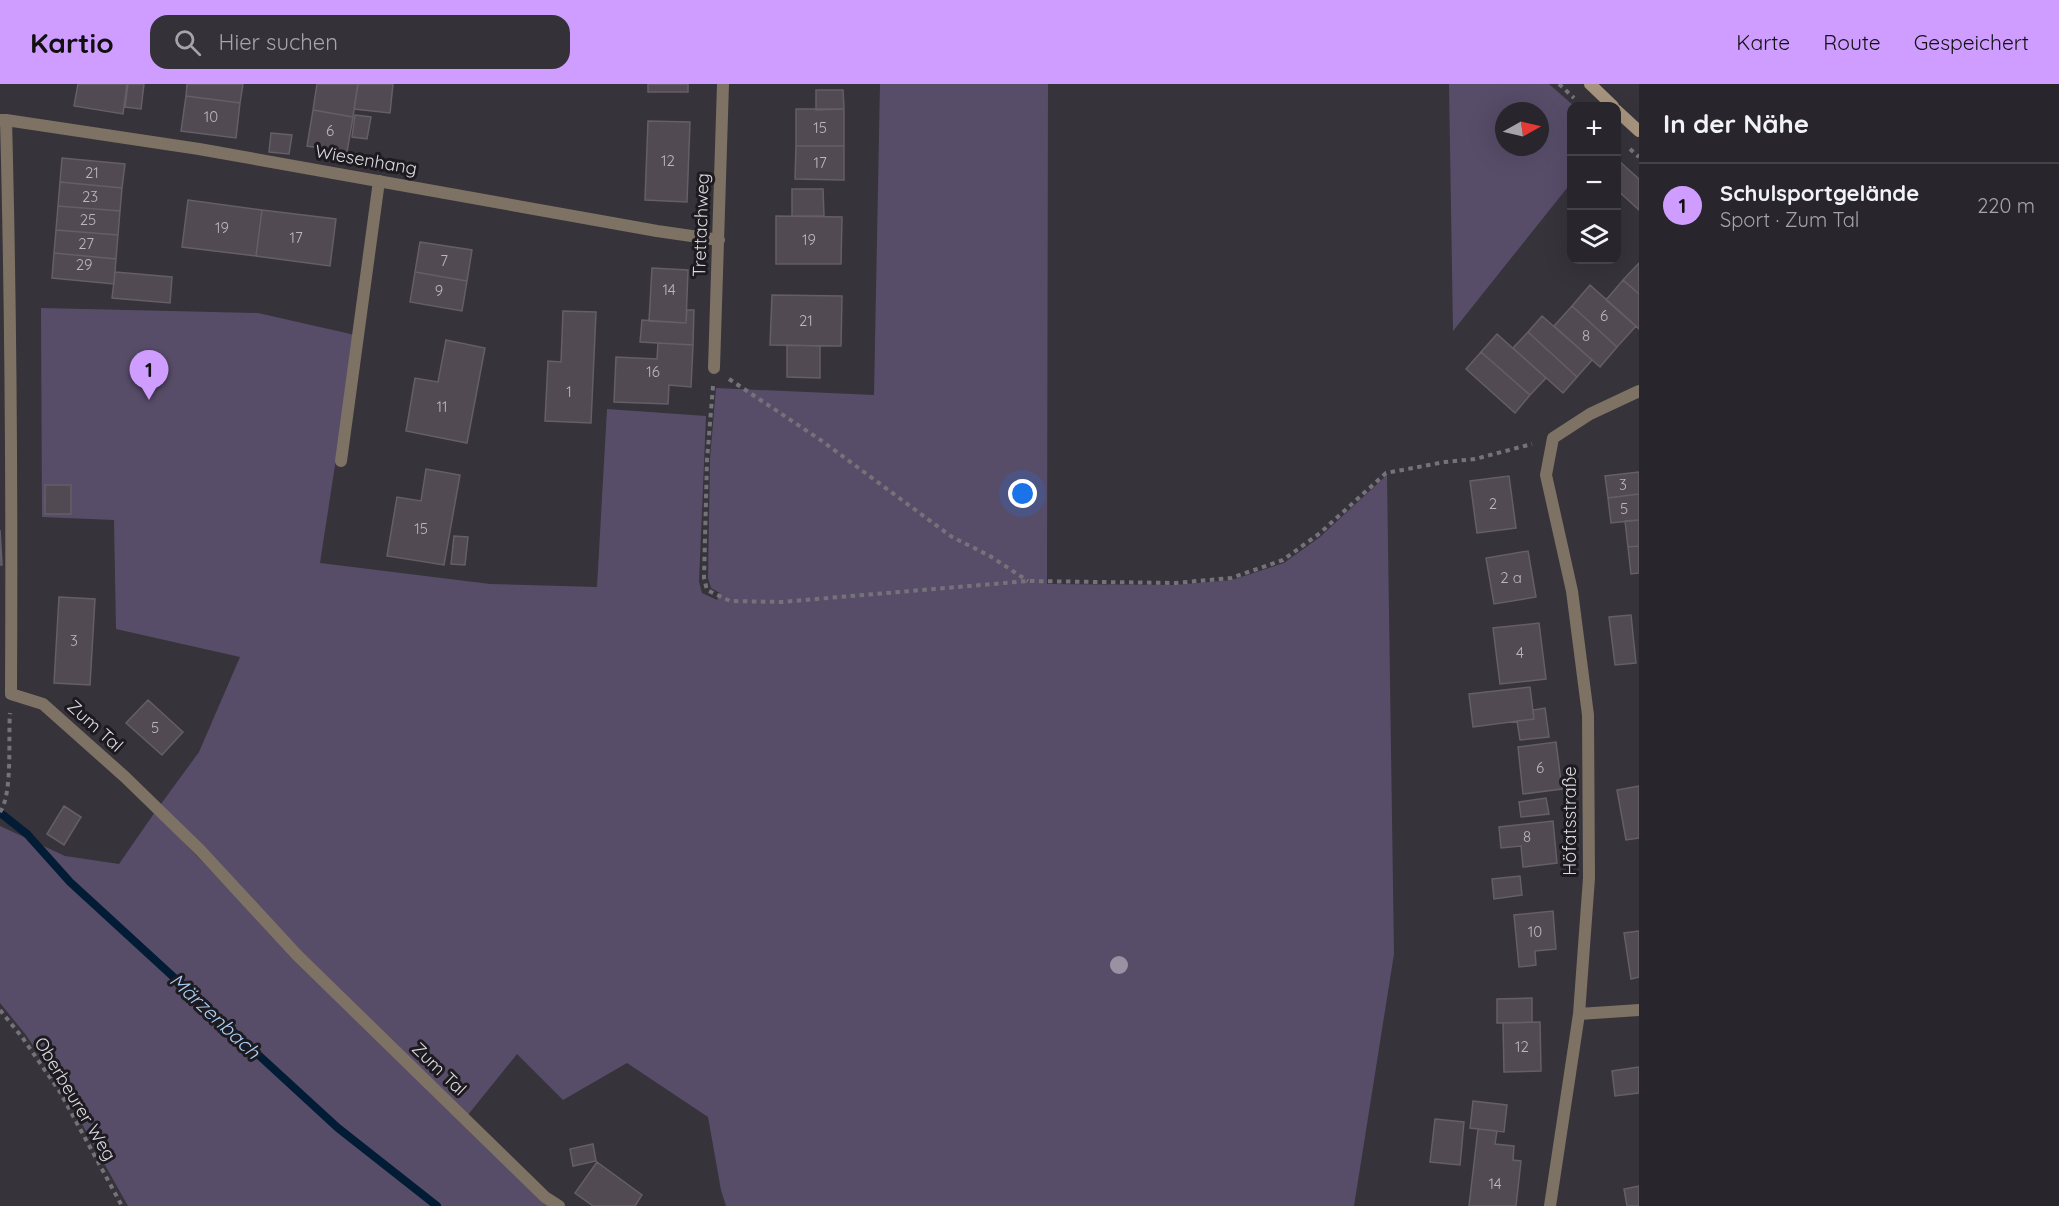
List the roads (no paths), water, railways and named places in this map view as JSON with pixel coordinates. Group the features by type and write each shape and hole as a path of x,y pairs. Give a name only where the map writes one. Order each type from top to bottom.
{"main road":[{"path":"1590,84 1609,102"},
{"path":"1621,114 1639,131"}],"street":[{"name":"Trettachweg","path":"714,368 723,84"},
{"name":"Wiesenhang","path":"3,120 199,148 657,231 719,240"},
{"name":"Zum Tal","path":"3,120 12,479 11,694 43,704 125,777 200,850 297,955 545,1197 559,1206"},
{"path":"341,461 379,181"},
{"name":"Höfatsstraße","path":"1550,1206 1579,1014 1589,878 1588,715 1572,591 1546,475 1553,438 1590,414 1639,391"},
{"path":"1579,1014 1639,1010"}],"waterway":[{"name":"Märzenbach","path":"3,815 27,834 70,882 338,1128 437,1206"}],"place":[{"name":"Schulsportgelände","path":"149,400"}]}
